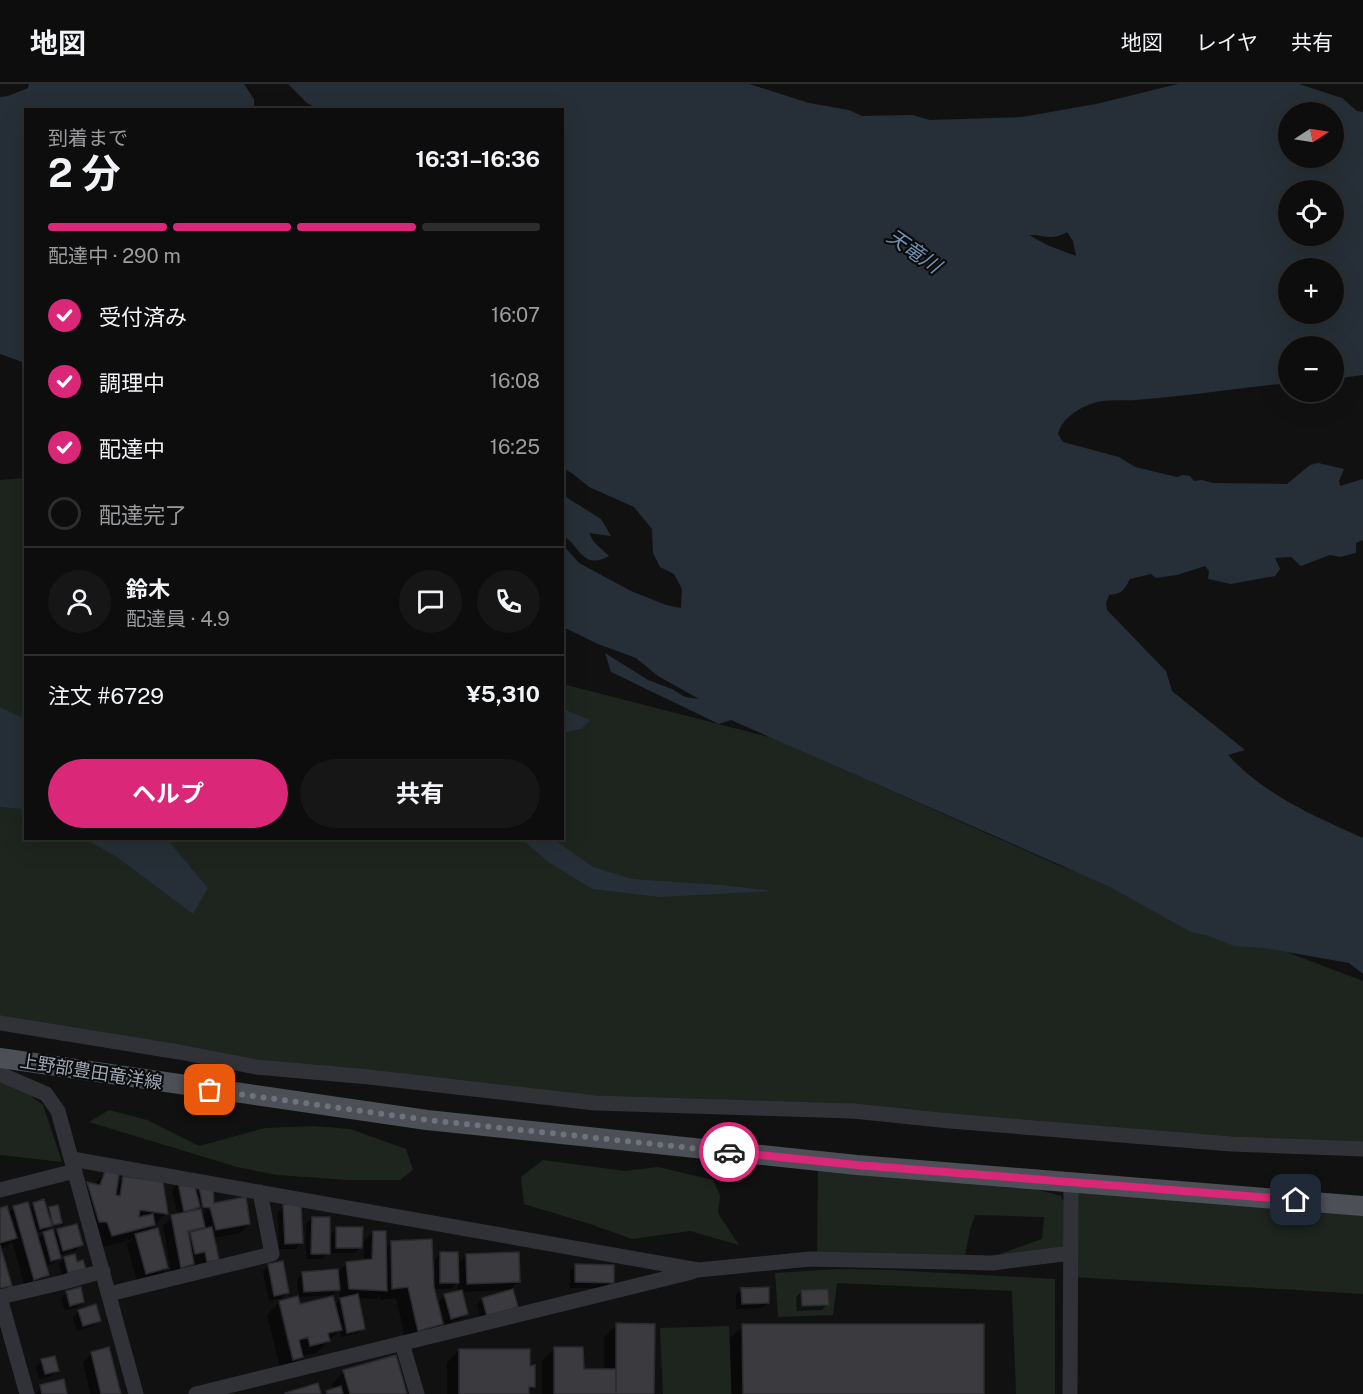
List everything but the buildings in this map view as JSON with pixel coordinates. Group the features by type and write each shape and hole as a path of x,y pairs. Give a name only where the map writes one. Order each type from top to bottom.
{"main road":[{"name":"上野部豊田竜洋線","path":"0,1058 427,1120 857,1165 1363,1206"}],"street":[{"path":"0,1023 256,1067 369,1077 595,1104 853,1111 1231,1144 1363,1149"},
{"path":"0,1074 46,1094 57,1111 136,1394"},
{"path":"0,1190 73,1165 260,1192 701,1270"},
{"path":"1070,1394 1071,1183"},
{"path":"109,1294 272,1254 260,1192"},
{"path":"196,1394 701,1270 810,1259 993,1263 1071,1253"},
{"path":"27,1394 0,1298 103,1271"},
{"path":"402,1343 417,1394"}],"shaded area":[{"path":"24,478 24,840 564,840 564,684 773,738 1058,865 1363,981 1363,1148 533,1100 0,1022 0,480"},
{"path":"0,1082 20,1088 43,1105 62,1162 0,1155"},
{"path":"109,1110 147,1120 199,1146 265,1128 314,1126 350,1129 406,1149 413,1170 400,1180 347,1180 277,1175 237,1167 89,1122"},
{"path":"543,1160 624,1171 658,1167 713,1180 720,1195 718,1213 739,1245 690,1231 632,1239 524,1204 521,1177"},
{"path":"818,1167 1031,1188 1061,1196 1070,1213 1071,1192 1363,1208 1363,1294 1071,1277 1065,1249 994,1256 1042,1239 1044,1217 975,1215 965,1255 817,1259"},
{"path":"837,1269 1055,1279 1055,1394 1016,1394 1012,1291 837,1283 833,1315 778,1317 775,1273"},
{"path":"729,1326 732,1394 663,1394 660,1328"}],"water":[{"path":"29,84 244,84 254,99 254,108 24,108 24,363 0,354 0,97 28,88"},
{"name":"天竜川","path":"288,84 749,84 809,103 849,110 862,116 912,115 930,120 1022,117 1096,104 1178,84 1299,84 1342,98 1357,111 1363,112 1363,375 1344,378 1344,336 1278,336 1278,384 1098,402 1073,414 1062,425 1058,434 1063,442 1119,457 1135,467 1177,477 1190,476 1194,481 1287,484 1310,465 1318,463 1344,469 1339,481 1340,486 1363,479 1363,540 1356,543 1356,553 1340,557 1330,555 1301,566 1291,557 1275,558 1280,569 1275,576 1231,584 1208,579 1209,571 1205,566 1177,575 1156,578 1151,574 1130,579 1122,590 1109,595 1106,603 1107,610 1166,671 1172,691 1245,750 1228,755 1242,769 1291,803 1363,838 1363,974 1349,963 1264,948 1234,946 1191,932 1108,886 731,720 719,724 611,672 605,653 648,680 672,689 685,697 699,699 658,676 636,658 598,644 564,627 564,546 579,563 631,591 666,605 681,608 682,589 674,574 660,567 653,553 652,529 634,507 589,487 564,469 564,108 317,108 307,103","holes":["1067,232 1073,241 1076,256 1029,235 1056,237"]},
{"path":"564,496 601,519 611,536 589,533 594,542 609,556 600,560 587,558 564,537"},
{"path":"0,707 24,719 24,809 0,807"},
{"path":"564,709 590,720 581,729 564,733"},
{"path":"87,840 168,840 208,888 193,914 117,857"},
{"path":"523,840 554,840 593,867 632,879 773,891 660,897 592,889 547,861"}],"way so far":[{"path":"210,1090 427,1120 729,1152"}],"route":[{"path":"729,1152 857,1165 1296,1200"}]}
